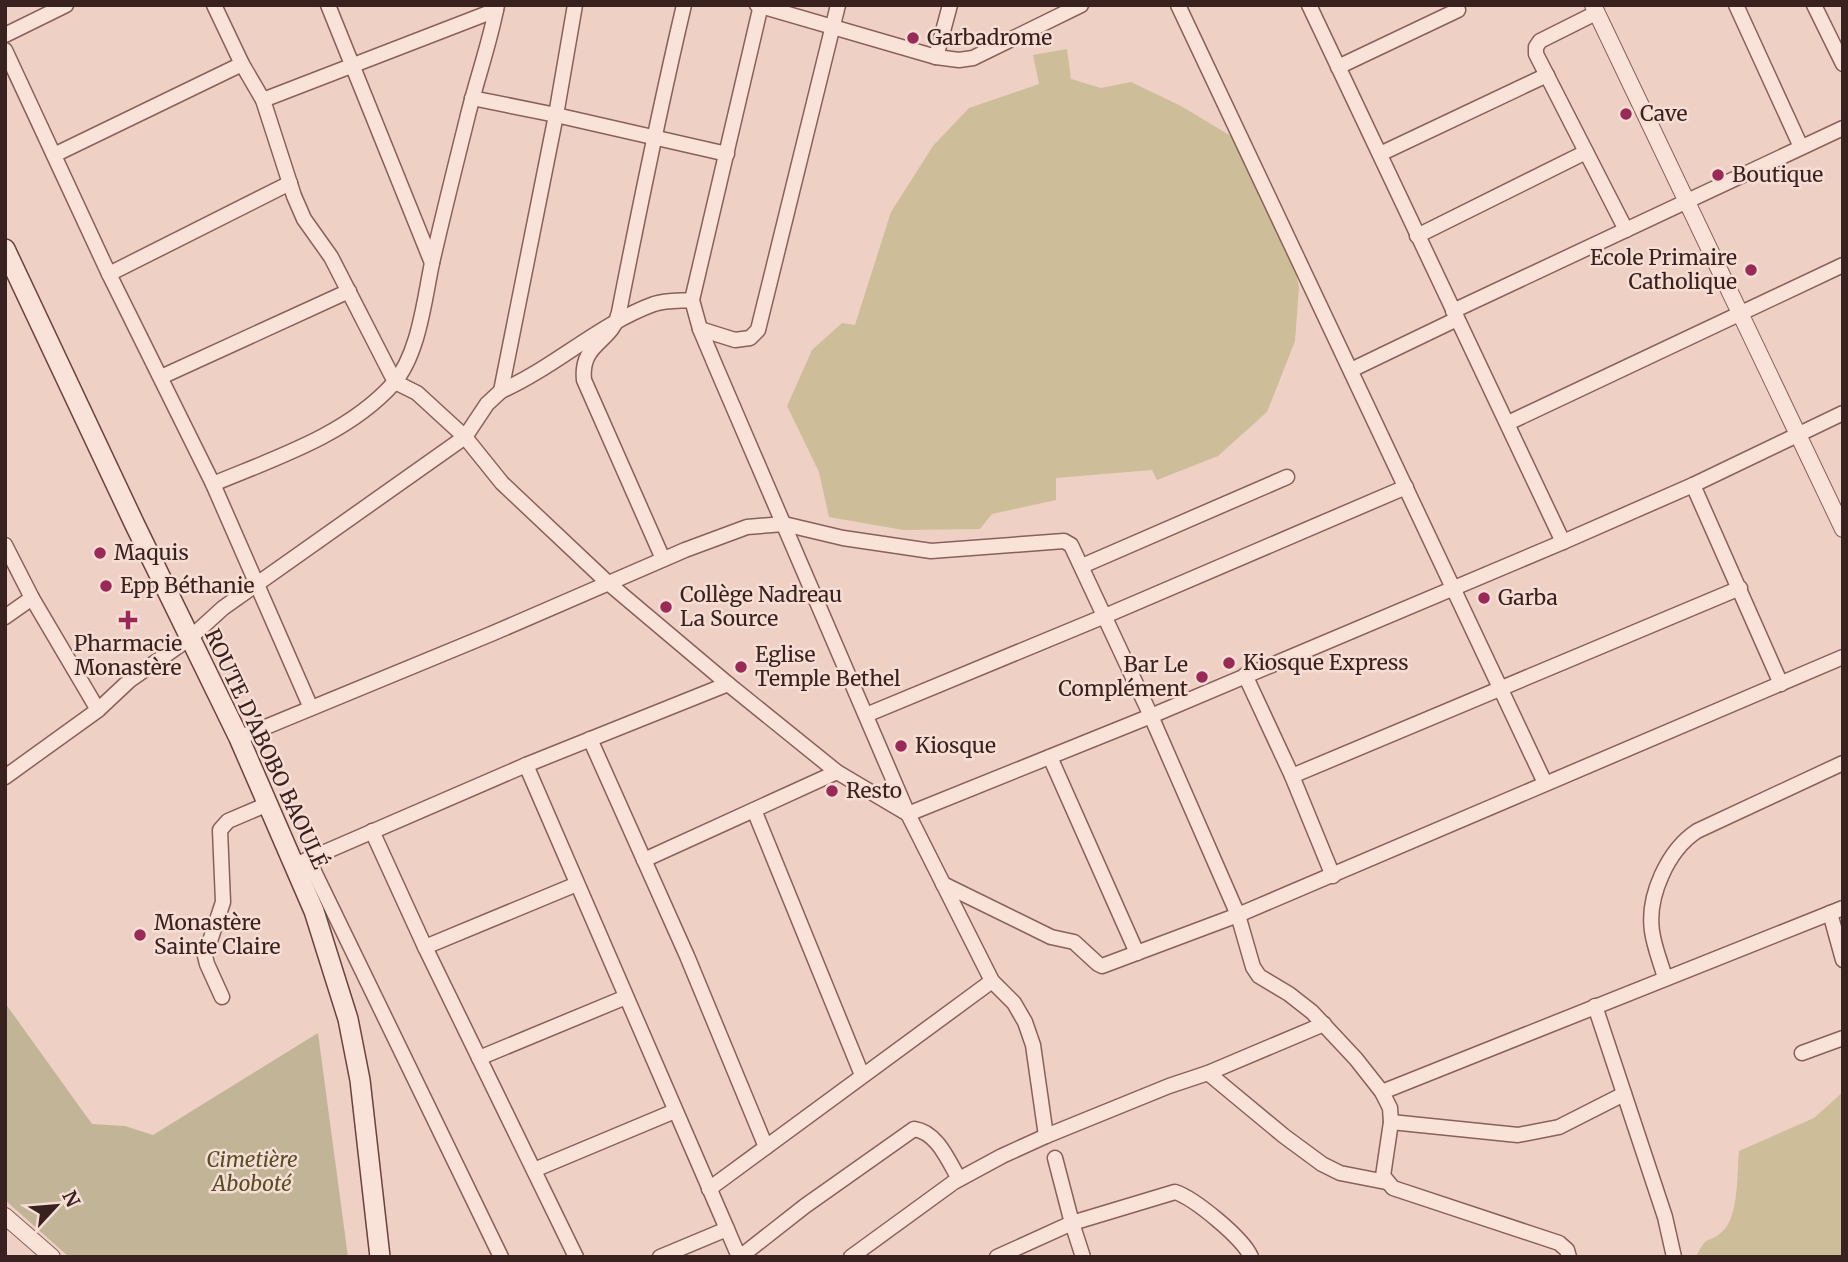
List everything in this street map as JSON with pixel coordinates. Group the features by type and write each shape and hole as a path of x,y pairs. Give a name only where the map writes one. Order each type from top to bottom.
{"main road":[{"name":"ROUTE D'ABOBO BAOULÉ","path":"5,249 268,804 302,862 348,1019 360,1080 380,1257"}],"street":[{"path":"5,35 66,5"},
{"path":"214,5 242,64 263,100 304,219 331,257 395,382 417,393 465,438 502,483 607,582 727,684 837,772 908,814"},
{"path":"328,5 432,263"},
{"path":"501,391 575,5"},
{"path":"663,559 584,380 583,365 586,355 617,321 684,5"},
{"path":"700,329 735,340 750,338 758,330 838,5"},
{"path":"936,57 950,5"},
{"path":"1046,1136 1033,1045 1029,1034 1014,1003 992,981 908,814 700,329 692,300 760,6 936,57 959,60 973,58 1058,11 1082,5"},
{"path":"1178,5 1545,783"},
{"path":"1309,5 1563,542"},
{"path":"1736,5 1801,146"},
{"path":"1815,5 1843,64"},
{"path":"263,100 353,67 496,8"},
{"path":"213,484 300,447 338,427 372,403 395,382 412,349 422,317 432,263 496,8"},
{"path":"1626,230 1536,54 1540,41 1595,9 1843,529"},
{"path":"1338,67 1458,10"},
{"path":"5,50 109,274 213,484 311,708"},
{"path":"54,155 242,64"},
{"path":"1380,154 1546,75"},
{"path":"472,98 727,154"},
{"path":"1351,370 1626,230 1843,128"},
{"path":"1418,236 1587,152"},
{"path":"109,274 290,183"},
{"path":"1508,423 1843,265"},
{"path":"161,377 349,291"},
{"path":"5,776 98,710 130,680 190,638 223,608 465,438 487,404 501,391 532,377 617,321 654,304 692,300"},
{"path":"908,814 1151,716 1563,542 1693,485 1843,413"},
{"path":"1082,566 1287,477"},
{"path":"1693,485 1782,684"},
{"path":"866,715 1406,487"},
{"path":"239,738 491,634 724,533 747,527 784,524 855,540 931,551 1065,541 1071,545 1082,566 1151,716 1238,915 1253,967 1259,976 1289,994 1324,1024 1382,1092 1390,1108 1391,1122 1384,1169 1386,1182"},
{"path":"5,545 32,598 98,710"},
{"path":"1292,776 1740,589"},
{"path":"5,617 32,598"},
{"path":"943,884 1051,937 1074,942 1102,966 1333,876 1843,657"},
{"path":"1245,675 1292,776 1333,876"},
{"path":"501,1257 302,862 526,765 727,684"},
{"path":"590,739 766,1146"},
{"path":"1050,757 1137,953"},
{"path":"1665,978 1652,931 1652,906 1666,869 1680,845 1697,831 1843,763"},
{"path":"526,765 740,1257 805,1206 914,1129 930,1135 959,1179"},
{"path":"644,860 837,772"},
{"path":"222,997 205,956 223,902 220,830 228,821 268,804"},
{"path":"754,810 862,1076"},
{"path":"372,831 425,947 576,1257"},
{"path":"425,947 577,884"},
{"path":"1382,1092 1836,911 1843,960"},
{"path":"709,1189 992,981"},
{"path":"479,1058 626,997"},
{"path":"1595,1006 1665,1217 1674,1257"},
{"path":"851,1257 959,1179 1046,1136 1208,1073 1324,1024"},
{"path":"1802,1053 1843,1038"},
{"path":"1208,1073 1322,1164 1340,1173 1386,1182 1393,1188 1559,1243 1567,1250 1569,1257"},
{"path":"1391,1122 1518,1135 1559,1127 1624,1094"},
{"path":"534,1170 675,1111"},
{"path":"1055,1157 1083,1257"},
{"path":"997,1257 1072,1223 1175,1192 1189,1198 1241,1242 1251,1257"},
{"path":"5,1216 52,1257"},
{"path":"660,1257 726,1229"}],"shaded area":[{"path":"1067,49 1071,79 1101,88 1131,82 1181,106 1231,136 1278,200 1299,287 1295,341 1267,412 1218,456 1157,480 1152,470 1056,478 1056,500 992,514 980,529 903,530 829,517 819,472 787,406 812,350 842,323 855,325 891,212 933,146 969,108 1039,84 1033,55"},
{"path":"1843,1092 1843,1257 1696,1257 1706,1241 1723,1231 1732,1215 1739,1151 1814,1118"}],"green space":[{"name":"Cimetière Aboboté","path":"5,1003 92,1124 125,1126 153,1135 318,1033 348,1257 69,1257 5,1200"}],"place":[{"name":"Garbadrome","path":"913,38"},
{"name":"Cave","path":"1626,114"},
{"name":"Boutique","path":"1718,175"},
{"name":"Ecole Primaire Catholique","path":"1751,270"},
{"name":"Maquis","path":"100,553"},
{"name":"Epp Béthanie","path":"106,586"},
{"name":"Garba","path":"1484,598"},
{"name":"Collège Nadreau La Source","path":"666,607"},
{"name":"Pharmacie Monastère","path":"128,620"},
{"name":"Kiosque Express","path":"1229,663"},
{"name":"Eglise Temple Bethel","path":"741,667"},
{"name":"Bar Le Complément","path":"1202,677"},
{"name":"Kiosque","path":"901,746"},
{"name":"Resto","path":"832,791"},
{"name":"Monastère Sainte Claire","path":"140,935"}]}
